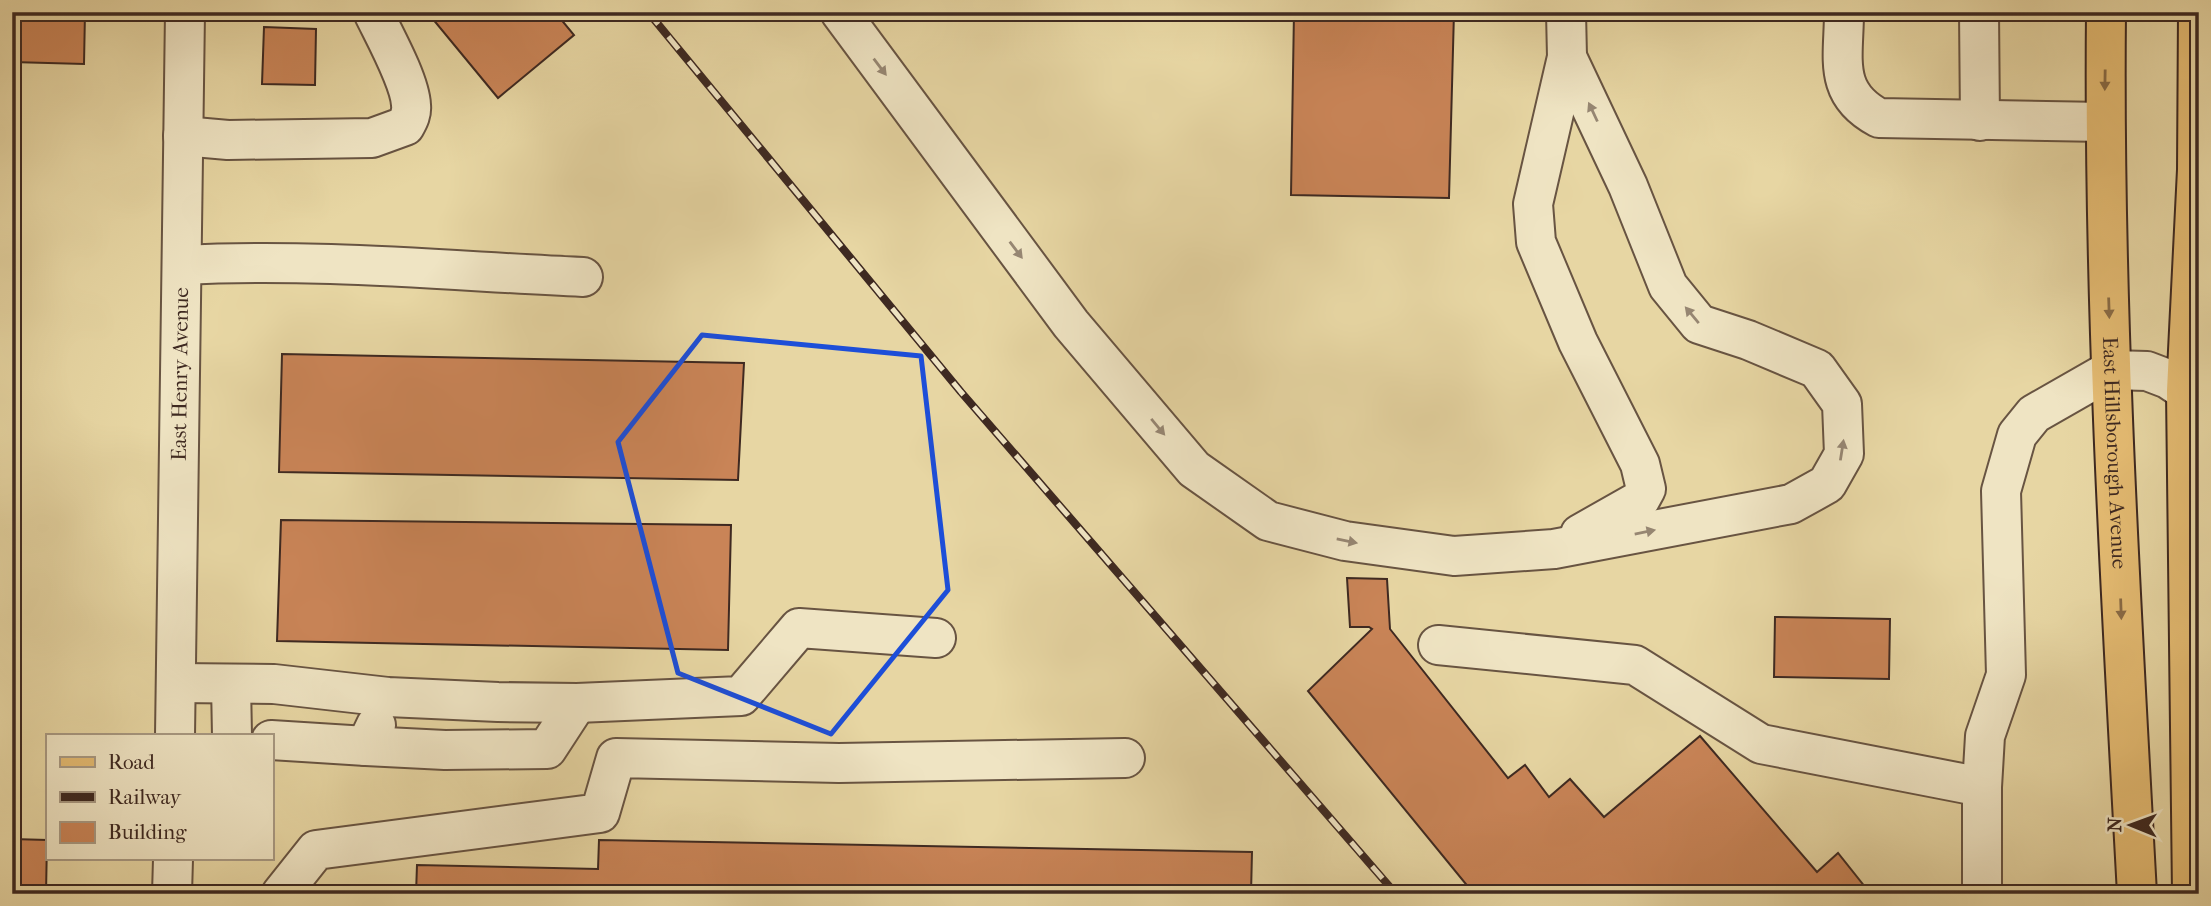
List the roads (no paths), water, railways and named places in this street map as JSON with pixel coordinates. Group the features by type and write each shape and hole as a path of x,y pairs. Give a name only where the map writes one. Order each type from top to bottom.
{"main road":[{"name":"East Hillsborough Avenue","path":"2106,12 2104,122 2111,370 2137,894"},
{"path":"2192,894 2186,391 2197,170 2198,12"}],"street":[{"name":"East Henry Avenue","path":"175,734 185,12"},
{"path":"183,136 228,140 372,138 405,126 411,114 411,103 395,57 373,12"},
{"path":"839,12 1071,324 1194,469 1268,521 1345,541 1454,556 1554,549 1791,504 1827,484 1844,454 1842,404 1817,369 1748,340 1699,324 1668,286 1628,186 1567,57"},
{"path":"1554,549 1640,500 1646,489 1640,464 1578,342 1536,242 1533,204 1567,57 1566,12"},
{"path":"1844,12 1844,80 1852,98 1864,110 1879,118 2104,122"},
{"path":"1979,12 1980,121"},
{"path":"182,265 232,262 299,264 583,277"},
{"path":"1982,894 1984,736 2006,675 2001,491 2017,435 2035,414 2111,370 2147,371 2168,379 2186,391"},
{"path":"176,683 274,684 388,697 498,702 577,703 741,696 799,628 936,638"},
{"path":"1438,645 1635,665 1761,744 1982,787"},
{"path":"231,684 232,734"},
{"path":"366,746 388,697"},
{"path":"445,750 498,702"},
{"path":"273,740 445,750 547,749 577,703"},
{"path":"281,894 316,850 600,813 616,758 839,763 1125,758"},
{"path":"172,894 173,860"}],"railway":[{"path":"648,12 961,392 1396,894"}]}
